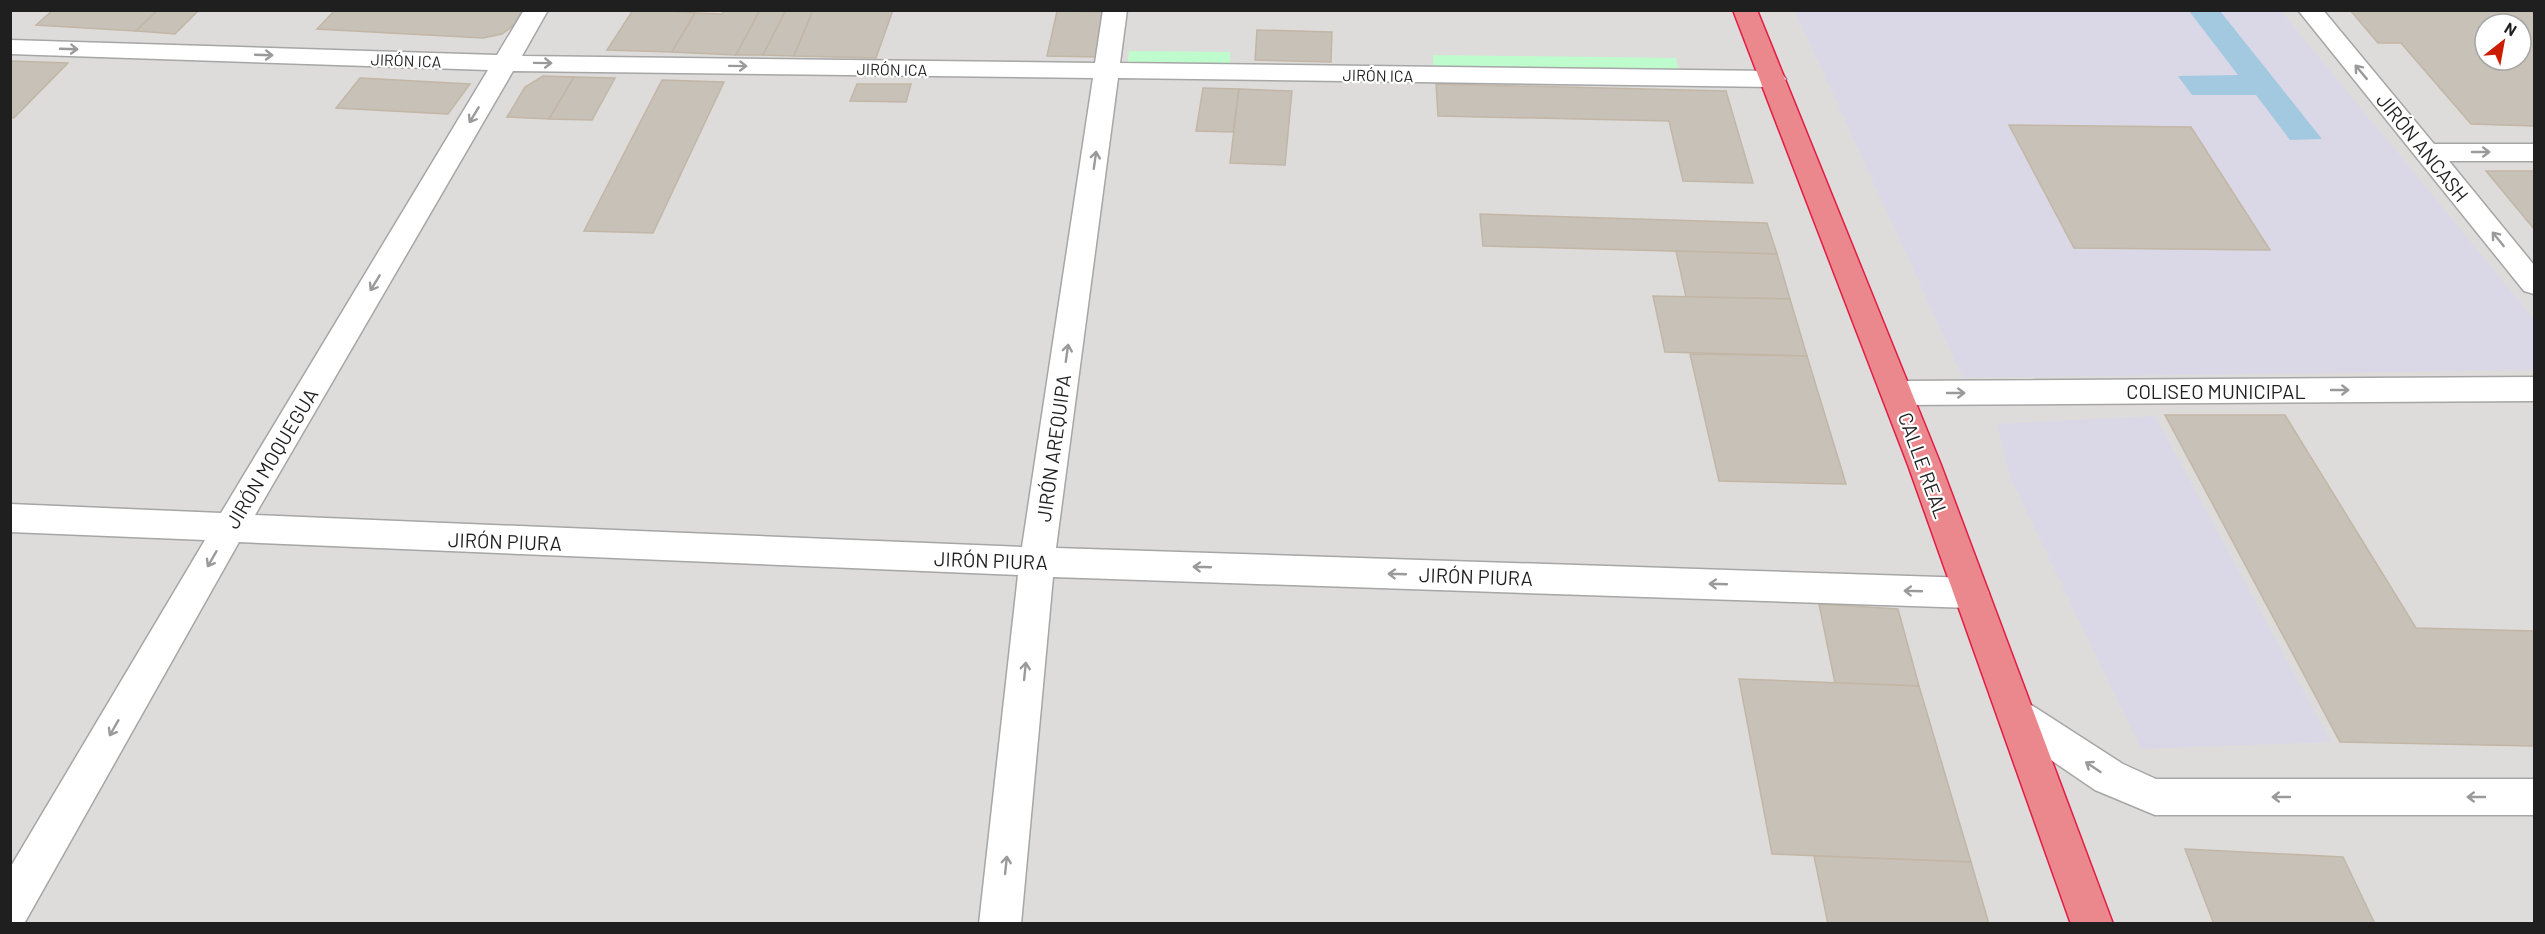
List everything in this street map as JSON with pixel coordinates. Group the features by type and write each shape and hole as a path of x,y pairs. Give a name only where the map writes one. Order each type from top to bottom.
{"highway":[{"name":"CALLE REAL","path":"1745,10 1897,393 2020,718 2092,924"}],"street":[{"name":"JIRÓN MOQUEGUA","path":"10,908 229,529 536,10"},
{"name":"JIRÓN AREQUIPA","path":"1000,924 1036,562 1108,72 1115,10"},
{"name":"JIRÓN ANCASH","path":"2310,10 2529,271"},
{"name":"JIRÓN ICA","path":"10,47 505,63 1773,79"},
{"path":"2428,153 2535,152"},
{"name":"COLISEO MUNICIPAL","path":"1897,393 2535,389"},
{"name":"JIRÓN PIURA","path":"10,518 1036,562 1971,593"},
{"path":"2020,718 2109,777 2155,797 2535,797"}],"shaded area":[{"path":"11,11 2534,11 2534,923 11,923"},
{"path":"1795,11 2281,11 2534,319 2534,370 1963,378"},
{"path":"2155,416 2331,742 2141,749 2010,477 1997,424"}],"green space":[{"path":"1129,51 1230,52 1230,70 1127,69"},
{"path":"1433,55 1676,58 1679,73 1434,71"}],"water":[{"path":"2189,11 2220,11 2322,139 2290,140 2256,95 2192,95 2178,76 2238,75"}],"building":[{"path":"53,10 158,10 136,31 36,25"},
{"path":"158,10 199,10 175,34 136,31"},
{"path":"335,10 522,10 514,25 502,34 483,38 317,29"},
{"path":"633,10 695,13 672,52 607,50"},
{"path":"724,10 760,10 736,55 672,52 695,13 722,14"},
{"path":"760,10 786,10 763,55 736,55"},
{"path":"786,10 813,10 794,56 763,55"},
{"path":"813,10 893,10 876,58 794,56"},
{"path":"2350,10 2531,10 2532,12 2473,12 2473,72 2533,72 2533,13 2534,126 2471,124 2401,43 2378,43"},
{"path":"1057,11 1107,12 1099,57 1047,56"},
{"path":"1257,30 1332,32 1331,62 1255,60"},
{"path":"10,61 68,63 14,118 10,117"},
{"path":"543,76 574,77 549,119 507,117 525,87"},
{"path":"574,77 615,78 592,120 549,119"},
{"path":"360,78 470,84 448,114 336,108"},
{"path":"662,80 724,82 653,233 584,231"},
{"path":"857,84 911,84 906,102 850,101"},
{"path":"1436,84 1726,91 1753,183 1683,181 1669,121 1438,116"},
{"path":"1203,88 1239,89 1233,132 1196,131"},
{"path":"1239,89 1292,91 1285,165 1230,163"},
{"path":"2009,125 2191,127 2270,250 2074,248"},
{"path":"2486,171 2534,171 2534,229"},
{"path":"1480,214 1767,223 1777,254 1483,246"},
{"path":"1676,251 1777,254 1790,299 1686,297"},
{"path":"1653,296 1790,299 1807,356 1665,352"},
{"path":"1690,354 1807,356 1846,484 1719,481"},
{"path":"2165,415 2285,415 2416,628 2534,631 2534,746 2340,742"},
{"path":"1819,604 1898,609 1919,686 1835,683"},
{"path":"1739,679 1919,686 1971,862 1772,854"},
{"path":"2185,849 2343,857 2375,924 2214,924"},
{"path":"1814,856 1971,862 1989,924 1828,924"}]}
